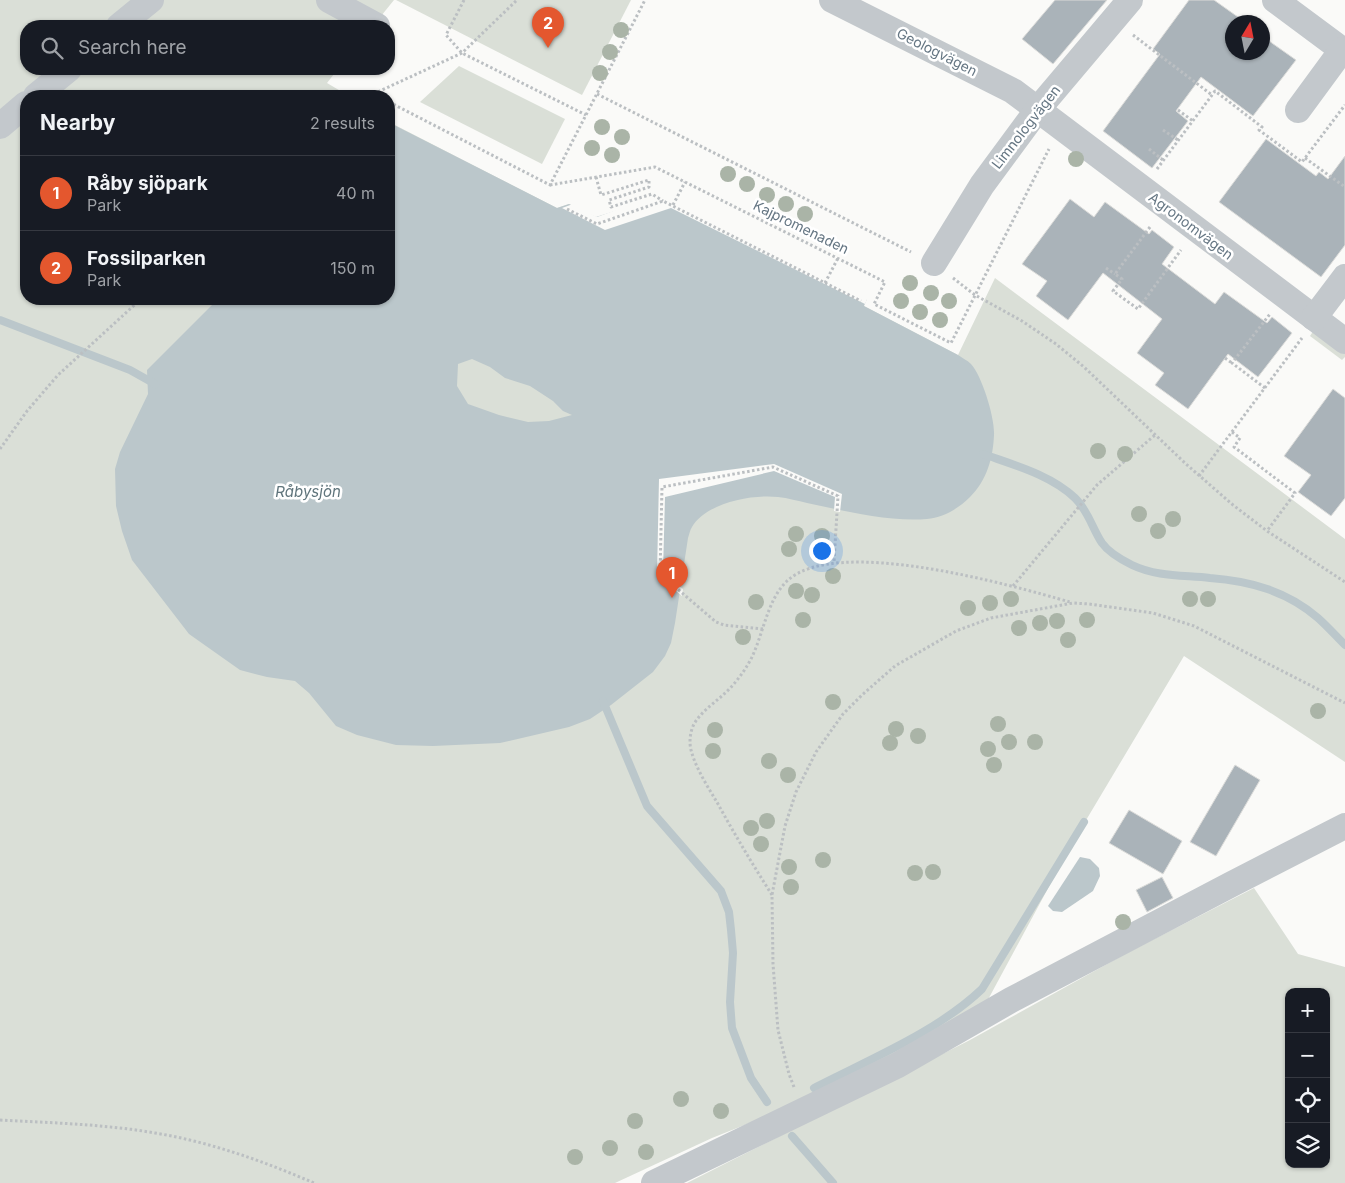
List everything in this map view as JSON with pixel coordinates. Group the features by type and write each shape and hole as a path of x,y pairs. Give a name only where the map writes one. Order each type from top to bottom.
{"street":[{"path":"126,20 151,0"},
{"path":"328,0 369,14"},
{"name":"Geologvägen","path":"832,0 1013,92 1038,109"},
{"name":"Limnologvägen","path":"934,263 982,185 1038,109 1130,0"},
{"path":"1275,0 1343,51 1298,110"},
{"path":"43,90 62,75"},
{"path":"0,126 20,109"},
{"name":"Agronomvägen","path":"1038,109 1141,189 1345,341"},
{"path":"1314,318 1345,277"},
{"path":"654,1183 898,1065 1011,1000 1345,826"}],"path":[{"path":"464,0 446,36 462,54 586,115"},
{"path":"379,90 462,54 517,0"},
{"path":"395,105 550,184 645,0"},
{"path":"1131,34 1212,95"},
{"path":"1141,189 1215,91"},
{"name":"Kajpromenaden","path":"597,94 934,263 974,295 1022,321 1056,344 1084,367 1199,476 1268,531 1345,582"},
{"path":"1178,110 1192,120"},
{"path":"974,295 1061,127"},
{"path":"1163,130 1178,140"},
{"path":"1149,149 1163,160"},
{"path":"1305,158 1345,187"},
{"name":"Kajpromenaden","path":"550,184 654,167 885,282 874,304 951,343 974,295"},
{"path":"596,177 601,195 649,180 649,187 608,200 611,208 652,194 861,301"},
{"path":"673,205 685,182"},
{"path":"568,209 597,224 663,201"},
{"path":"1115,274 1153,223"},
{"path":"1106,268 1122,280 1113,291 1138,309 1184,246"},
{"path":"826,283 838,258"},
{"path":"0,449 42,392 96,338 134,305"},
{"path":"1232,363 1272,311"},
{"path":"1199,476 1304,336 1314,318"},
{"path":"1225,358 1265,388"},
{"path":"1232,432 1240,438 1234,447 1295,493 1268,531"},
{"path":"1013,586 1097,485 1155,435"},
{"path":"762,629 724,625 716,622 660,574 662,487 774,467 838,496 834,562"},
{"path":"772,895 702,776 691,750 690,741 694,725 699,718 725,693 749,664 777,595 786,582 807,569 834,562 882,563 1013,586 1073,603 1153,613 1180,621 1222,639 1345,703"},
{"path":"801,1112 778,1030 773,964 772,895 785,826 804,772 829,732 843,714 895,666 956,631 991,618 1073,603"},
{"path":"0,1120 98,1126 156,1133 229,1151 314,1183"}],"shaded area":[{"path":"0,0 394,0 378,20 20,20 20,75 333,75 327,83 339,90 20,90 20,305 395,305 395,125 557,208 569,204 596,217 864,306 958,355 995,278 1345,539 1345,762 1184,656 1073,842 984,1007 785,1109 712,1138 615,1183 0,1183"},
{"path":"396,0 631,0 582,95"},
{"path":"459,66 565,119 542,164 420,102"},
{"path":"1314,330 1345,353 1345,357 1342,360 1310,336"},
{"path":"1254,888 1298,954 1345,967 1345,1183 687,1183 970,1040 1127,953"}],"water":[{"name":"Råbysjön","path":"395,126 557,208 569,204 596,217 662,196 867,299 864,306 958,355 969,363 975,370 987,398 994,435 988,468 981,483 961,505 939,517 912,520 897,519 767,496 731,502 708,512 692,527 689,534 675,623 671,643 665,656 653,672 590,719 569,727 500,743 433,746 396,745 357,735 336,726 309,693 295,681 267,677 240,670 189,634 132,560 116,506 115,469 120,452 148,394 147,370 212,305 395,305","holes":["472,359 490,367 505,378 530,386 553,401 563,411 572,415 549,421 528,422 499,415 468,404 457,386 458,364"]},
{"path":"1080,857 1090,859 1099,868 1100,876 1093,891 1062,912 1053,911 1048,906"}],"pier":[{"path":"662,193 868,297 865,304 671,208 605,230 562,208 573,204 597,217"},
{"path":"774,464 842,494 840,512 834,511 835,497 774,471 665,497 663,572 683,589 682,596 657,575 659,479"}],"building":[{"path":"1055,0 1107,0 1053,64 1022,39"},
{"path":"1189,0 1214,0 1235,15 1225,15 1225,60 1270,60 1270,42 1296,60 1253,116 1201,77 1176,111 1188,121 1152,168 1103,131 1160,54 1153,49"},
{"path":"1266,139 1316,176 1319,172 1328,179 1345,156 1345,245 1321,277 1219,202"},
{"path":"1070,199 1094,217 1105,202 1149,234 1152,230 1174,247 1162,264 1215,304 1224,292 1267,323 1272,317 1292,333 1258,377 1228,354 1188,409 1155,385 1164,373 1137,353 1162,319 1103,273 1068,320 1036,296 1047,281 1022,264"},
{"path":"1333,389 1345,398 1345,498 1331,516 1298,492 1311,475 1284,456"},
{"path":"1235,765 1260,780 1216,856 1190,842"},
{"path":"1129,810 1182,841 1163,874 1109,843"},
{"path":"1162,877 1173,898 1147,912 1136,890"}],"waterway":[{"path":"0,320 130,370 155,384"},
{"path":"983,454 1044,477 1065,490 1084,509 1105,547 1128,563 1151,572 1225,579 1254,585 1281,594 1306,609 1345,645"},
{"path":"603,701 647,806 721,891 729,912 733,953 730,1002 732,1028 751,1078 767,1102"},
{"path":"814,1088 924,1032 945,1019 982,989 1084,822"},
{"path":"792,1136 833,1183"}],"place":[{"name":"Fossilparken","path":"548,48"},
{"name":"Råby sjöpark","path":"672,598"}]}
